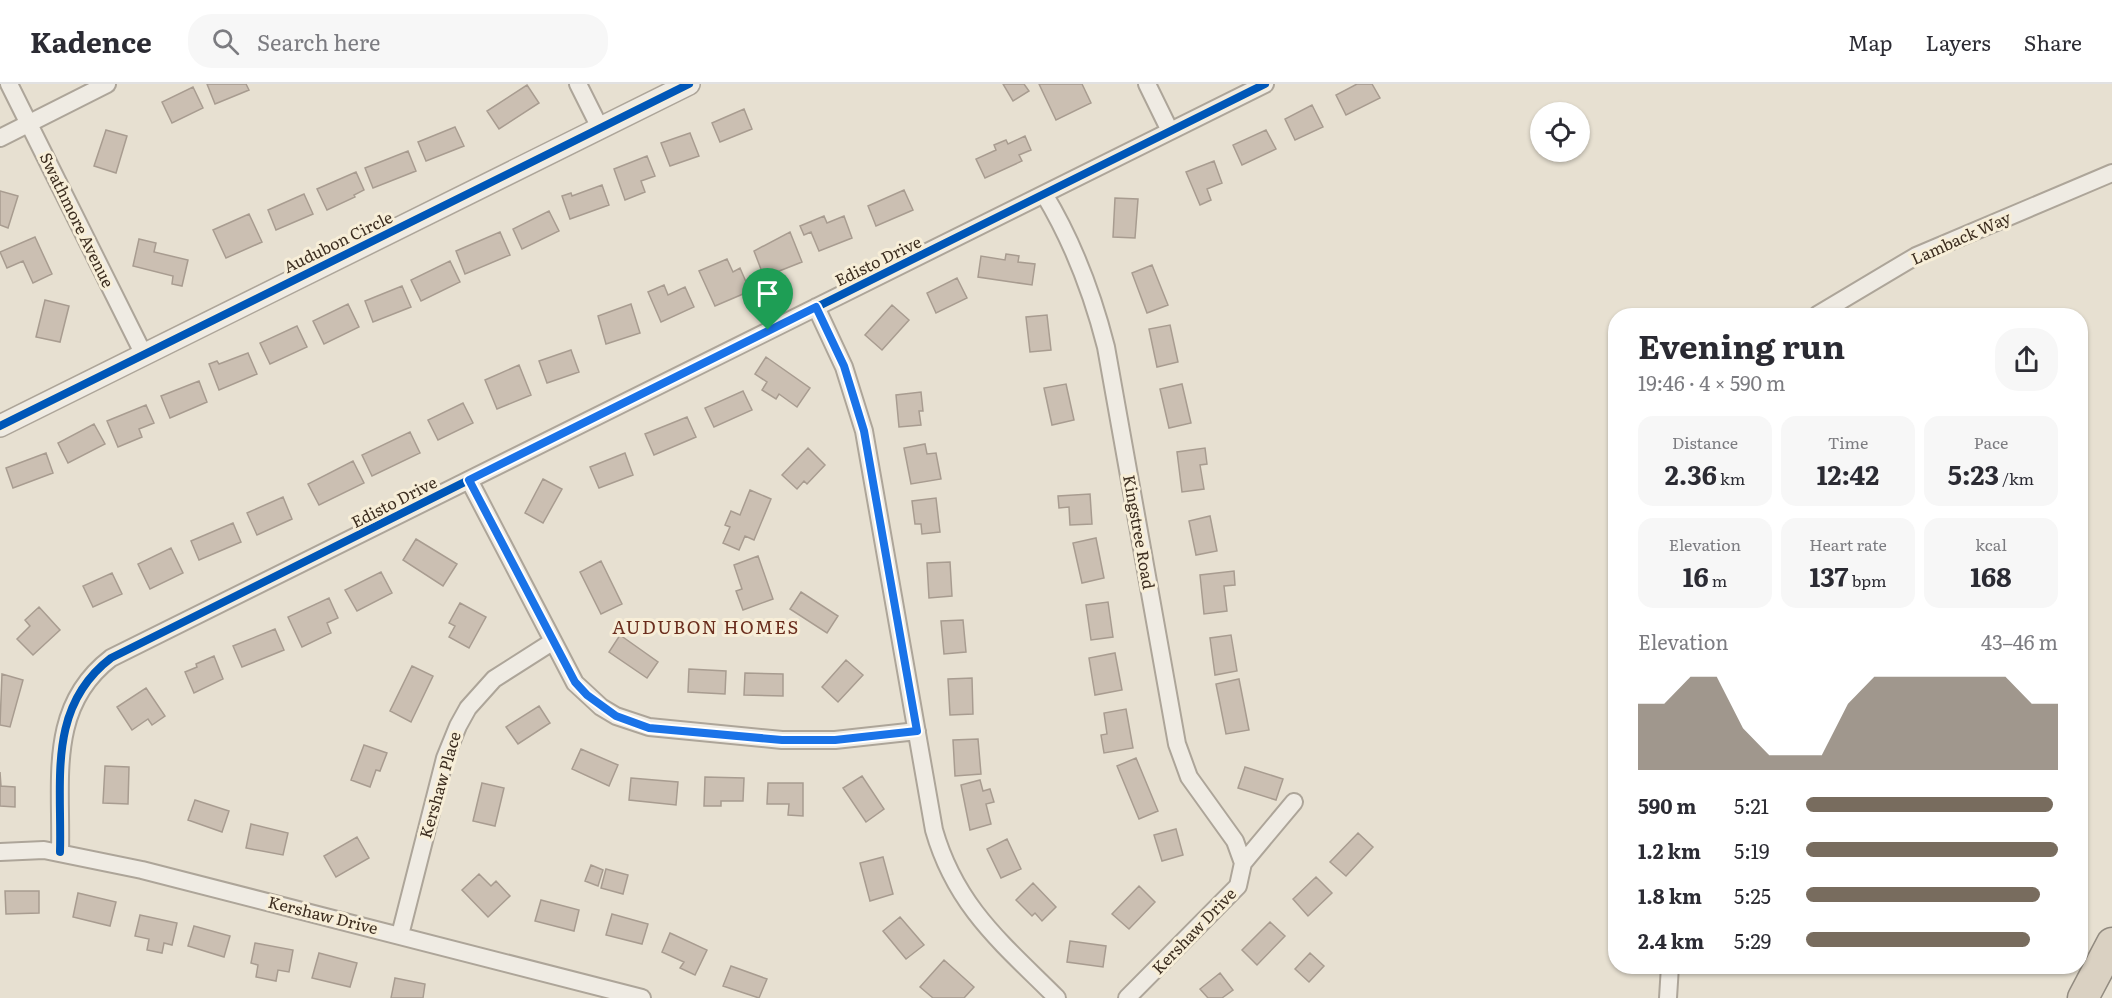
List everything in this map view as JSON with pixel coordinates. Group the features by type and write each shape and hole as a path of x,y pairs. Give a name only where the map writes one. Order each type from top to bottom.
{"highway":[{"path":"2083,998 2112,943"}],"street":[{"name":"Swathmore Avenue","path":"9,84 30,122 45,158 144,355"},
{"path":"0,138 107,84"},
{"path":"578,84 600,128"},
{"name":"Audubon Circle","path":"0,426 689,84"},
{"path":"1147,84 1170,131"},
{"name":"Edisto Drive","path":"60,852 65,723 77,693 98,668 118,654 1266,84"},
{"name":"Lamback Way","path":"1829,308 1916,256 2112,173"},
{"name":"Kingstree Road","path":"1044,194 1074,251 1094,304 1106,347 1177,744 1189,777 1235,841 1243,863"},
{"path":"816,307 844,366 864,431 934,831 949,873 973,911 1057,998"},
{"path":"469,480 575,682 587,695 616,716 649,728 782,740 835,740 917,731"},
{"name":"Kershaw Place","path":"400,935 445,758 458,726 468,708 494,679 552,642"},
{"name":"Kershaw Drive","path":"1127,998 1238,886 1243,863 1294,802"},
{"name":"Kershaw Drive","path":"0,852 60,852 400,935 642,998"},
{"path":"1668,998 1670,974"}],"building":[{"path":"207,84 246,84 249,90 215,104"},
{"path":"1003,84 1024,84 1029,91 1013,101"},
{"path":"1039,84 1082,84 1091,103 1056,120"},
{"path":"1357,84 1372,84 1380,98 1346,115 1336,95"},
{"path":"527,85 539,103 499,129 487,111"},
{"path":"193,87 203,108 172,123 162,102"},
{"path":"1312,105 1323,127 1295,140 1285,119"},
{"path":"744,109 752,129 720,142 712,123"},
{"path":"455,127 464,146 426,161 418,142"},
{"path":"106,130 127,136 116,173 94,166"},
{"path":"1266,130 1276,149 1242,165 1233,145"},
{"path":"690,133 699,156 670,166 661,143"},
{"path":"1025,136 1031,150 1019,155 1022,161 985,178 976,159 996,150 994,145 1006,140 1008,144"},
{"path":"408,151 416,171 373,188 365,168"},
{"path":"647,156 655,176 641,181 645,192 625,200 614,169"},
{"path":"1214,161 1222,183 1207,189 1211,200 1200,205 1186,172"},
{"path":"356,172 364,190 354,195 355,197 327,210 317,189"},
{"path":"602,185 609,205 570,219 562,196 571,193 572,196"},
{"path":"904,190 913,210 876,226 868,206"},
{"path":"0,191 18,196 8,228 0,225"},
{"path":"304,194 313,214 276,230 268,210"},
{"path":"1115,198 1138,199 1135,238 1113,237"},
{"path":"549,211 559,231 522,249 513,229"},
{"path":"249,214 262,242 226,258 213,230"},
{"path":"824,216 827,223 844,216 852,238 819,251 811,232 804,235 800,226"},
{"path":"500,232 510,255 465,274 456,251"},
{"path":"790,232 802,262 764,277 754,251"},
{"path":"35,237 52,274 33,283 23,261 7,268 0,252"},
{"path":"139,239 156,243 154,252 188,260 182,286 172,284 173,276 133,266"},
{"path":"1006,254 1019,256 1018,262 1035,264 1032,285 978,277 981,256 1005,260"},
{"path":"727,259 733,272 740,268 750,291 715,306 699,271"},
{"path":"450,261 460,282 421,301 411,280"},
{"path":"1152,265 1168,305 1147,313 1132,273"},
{"path":"957,278 967,298 936,313 927,293"},
{"path":"664,285 668,295 685,287 694,307 661,322 648,292"},
{"path":"402,286 411,307 373,322 365,301"},
{"path":"45,300 69,306 60,342 36,337"},
{"path":"348,304 359,327 324,344 313,321"},
{"path":"631,304 640,333 606,344 598,316"},
{"path":"892,305 909,320 882,350 865,335"},
{"path":"1047,315 1051,350 1030,352 1026,317"},
{"path":"1170,325 1178,362 1157,367 1149,329"},
{"path":"297,326 307,347 270,364 260,343"},
{"path":"571,350 579,372 547,383 539,361"},
{"path":"248,353 257,374 219,390 209,364 217,361 219,364"},
{"path":"766,357 810,388 797,407 779,394 776,399 762,390 767,382 755,374"},
{"path":"519,365 531,395 497,409 485,380"},
{"path":"199,381 207,402 170,418 161,396"},
{"path":"1066,384 1074,420 1052,425 1044,388"},
{"path":"1182,384 1191,423 1169,428 1160,389"},
{"path":"743,391 752,410 714,427 705,408"},
{"path":"921,392 923,411 919,411 921,425 899,427 896,395"},
{"path":"463,403 473,423 438,440 428,420"},
{"path":"146,405 154,423 139,429 142,437 118,447 107,421"},
{"path":"687,417 696,437 654,455 645,434"},
{"path":"94,424 105,444 68,463 58,443"},
{"path":"410,432 420,453 372,476 362,455"},
{"path":"925,444 927,454 936,453 941,479 911,484 904,448"},
{"path":"808,448 825,465 807,484 804,481 797,489 782,475"},
{"path":"1205,448 1207,464 1200,465 1204,489 1182,492 1177,452"},
{"path":"46,453 53,473 13,488 6,468"},
{"path":"625,453 633,475 599,488 590,467"},
{"path":"353,461 364,483 319,505 308,484"},
{"path":"543,479 562,489 543,523 525,513"},
{"path":"750,490 771,499 754,540 745,536 739,550 723,543 730,527 725,525 731,511 740,515"},
{"path":"1090,494 1092,524 1070,525 1069,507 1059,508 1058,496"},
{"path":"283,497 292,519 257,535 247,513"},
{"path":"936,498 940,532 922,534 921,524 915,524 912,501"},
{"path":"1210,516 1217,551 1196,555 1189,521"},
{"path":"233,523 241,542 199,560 191,541"},
{"path":"1096,538 1104,578 1082,583 1073,543"},
{"path":"416,539 457,564 443,586 403,560"},
{"path":"171,548 183,573 150,589 138,564"},
{"path":"758,556 773,599 743,610 736,591 742,589 734,565"},
{"path":"601,561 622,604 601,614 580,572"},
{"path":"950,562 952,596 929,598 927,563"},
{"path":"1234,571 1235,585 1224,586 1227,611 1204,614 1200,575"},
{"path":"381,572 392,593 357,611 345,590"},
{"path":"112,573 122,594 93,607 83,586"},
{"path":"801,592 838,616 827,633 790,609"},
{"path":"329,598 338,618 327,623 331,633 302,647 288,617"},
{"path":"1108,602 1113,637 1091,640 1086,605"},
{"path":"460,603 486,617 469,648 449,637 455,626 449,623"},
{"path":"39,607 60,630 33,655 17,639 30,626 25,620"},
{"path":"963,620 966,652 944,654 941,621"},
{"path":"275,629 284,650 242,667 233,646"},
{"path":"620,635 658,662 647,678 609,652"},
{"path":"1231,635 1237,671 1215,675 1210,638"},
{"path":"1115,653 1122,690 1095,695 1089,658"},
{"path":"214,656 223,679 194,693 185,672"},
{"path":"846,660 863,675 838,702 822,687"},
{"path":"412,666 433,676 411,722 390,711"},
{"path":"689,669 726,671 725,694 688,692"},
{"path":"745,673 783,674 783,696 744,695"},
{"path":"2,674 23,680 10,727 0,725"},
{"path":"972,678 973,714 950,715 948,679"},
{"path":"1239,679 1249,730 1226,734 1216,684"},
{"path":"146,688 165,716 152,725 148,719 132,730 117,707"},
{"path":"539,706 550,723 518,744 506,727"},
{"path":"1126,709 1133,748 1104,753 1101,735 1107,734 1104,713"},
{"path":"978,739 981,774 955,776 953,740"},
{"path":"364,745 387,753 380,771 376,770 370,787 351,780"},
{"path":"581,749 618,765 609,786 572,769"},
{"path":"1136,758 1158,811 1139,819 1117,766"},
{"path":"105,766 129,767 128,804 103,803"},
{"path":"1245,767 1283,779 1276,800 1238,788"},
{"path":"0,772 1,786 15,787 15,807 0,806"},
{"path":"862,776 884,809 866,822 843,788"},
{"path":"705,777 744,778 743,801 721,801 721,806 704,806"},
{"path":"631,778 678,782 676,805 629,800"},
{"path":"980,780 983,791 990,789 994,802 986,804 991,824 970,830 961,785"},
{"path":"482,783 504,788 495,826 473,821"},
{"path":"768,783 803,783 803,816 788,815 789,804 767,804"},
{"path":"195,800 229,811 222,832 188,820"},
{"path":"251,824 288,833 283,855 246,848"},
{"path":"1176,829 1183,855 1162,861 1154,835"},
{"path":"1358,833 1373,847 1346,876 1330,862"},
{"path":"357,837 369,858 336,877 324,856"},
{"path":"1007,839 1021,869 1001,878 987,849"},
{"path":"883,857 893,894 870,901 860,863"},
{"path":"591,865 603,870 598,886 585,881"},
{"path":"606,869 628,875 623,894 601,888"},
{"path":"479,874 491,886 496,881 510,896 488,917 462,890"},
{"path":"1316,877 1332,893 1308,916 1293,899"},
{"path":"1033,883 1056,907 1042,921 1035,913 1032,916 1016,900"},
{"path":"1139,886 1155,902 1129,929 1112,914"},
{"path":"5,891 39,891 39,913 6,914"},
{"path":"78,893 116,902 110,926 73,917"},
{"path":"541,900 579,910 574,931 535,921"},
{"path":"612,914 648,924 642,944 606,935"},
{"path":"140,915 177,923 172,945 164,943 162,953 147,950 149,939 135,936"},
{"path":"900,917 924,945 906,959 883,931"},
{"path":"1270,922 1285,936 1257,965 1242,950"},
{"path":"194,926 230,936 224,957 188,946"},
{"path":"670,933 707,950 695,975 680,968 684,962 662,952"},
{"path":"1070,941 1106,946 1103,967 1067,962"},
{"path":"255,943 293,950 289,972 278,970 276,981 256,977 258,965 251,963"},
{"path":"319,953 357,963 350,987 312,978"},
{"path":"1310,953 1324,966 1309,982 1295,969"},
{"path":"944,960 974,987 964,998 933,998 920,987"},
{"path":"731,966 767,979 759,998 723,986"},
{"path":"1220,973 1233,990 1222,998 1208,998 1200,989"},
{"path":"395,978 425,984 423,998 391,998"}],"cycle path":[{"path":"0,426 689,84"},
{"path":"60,852 60,772 67,722 76,699 91,677 111,658 1265,84"}],"district":[{"name":"AUDUBON HOMES","path":"706,628"}],"route":[{"path":"816,307 831,334 844,366 868,450 917,731 835,740 782,740 649,728 616,716 587,695 562,662 469,480 768,330 816,307"}]}
